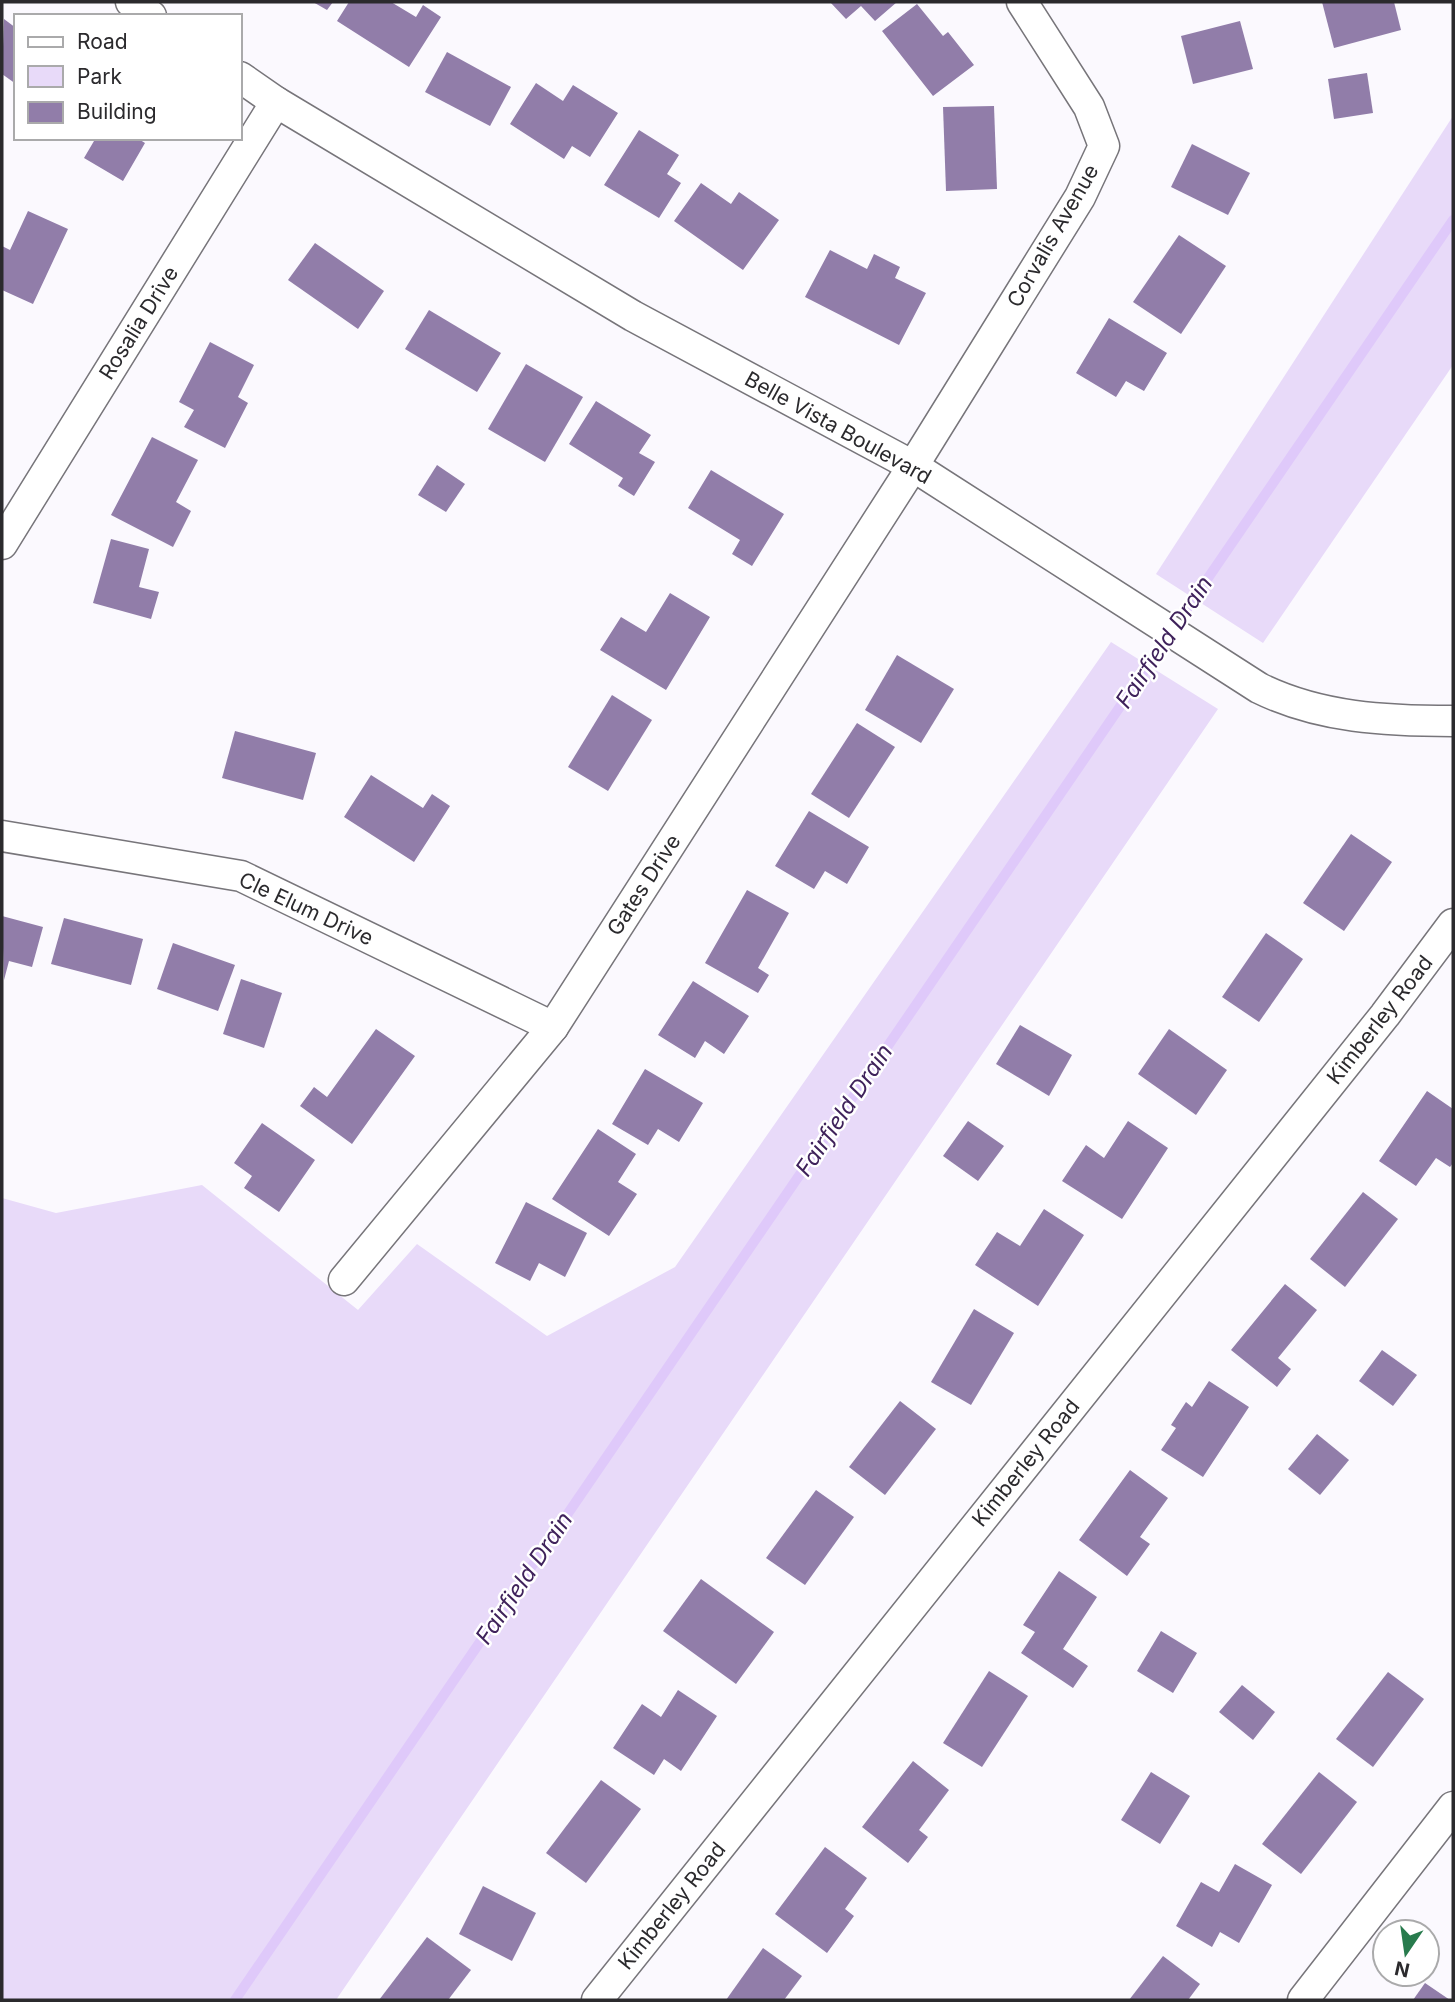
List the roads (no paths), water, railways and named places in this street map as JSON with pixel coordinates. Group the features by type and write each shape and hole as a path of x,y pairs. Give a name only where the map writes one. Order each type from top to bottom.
{"street":[{"path":"131,2 148,14"},
{"name":"Corvalis Avenue","path":"913,466 1080,197 1104,146 1089,107 1033,5"},
{"name":"Belle Vista Boulevard","path":"242,78 276,102 633,316 913,466 1259,688 1282,699 1334,714 1409,721 1453,721"},
{"name":"Rosalia Drive","path":"2,544 276,102"},
{"name":"Gates Drive","path":"344,1280 554,1027 913,466"},
{"name":"Cle Elum Drive","path":"2,836 241,876 554,1027"},
{"name":"Kimberley Road","path":"597,2000 1367,1037 1453,924"},
{"path":"1304,2000 1453,1807"}],"waterway":[{"name":"Fairfield Drain","path":"235,2000 1453,220"}]}
